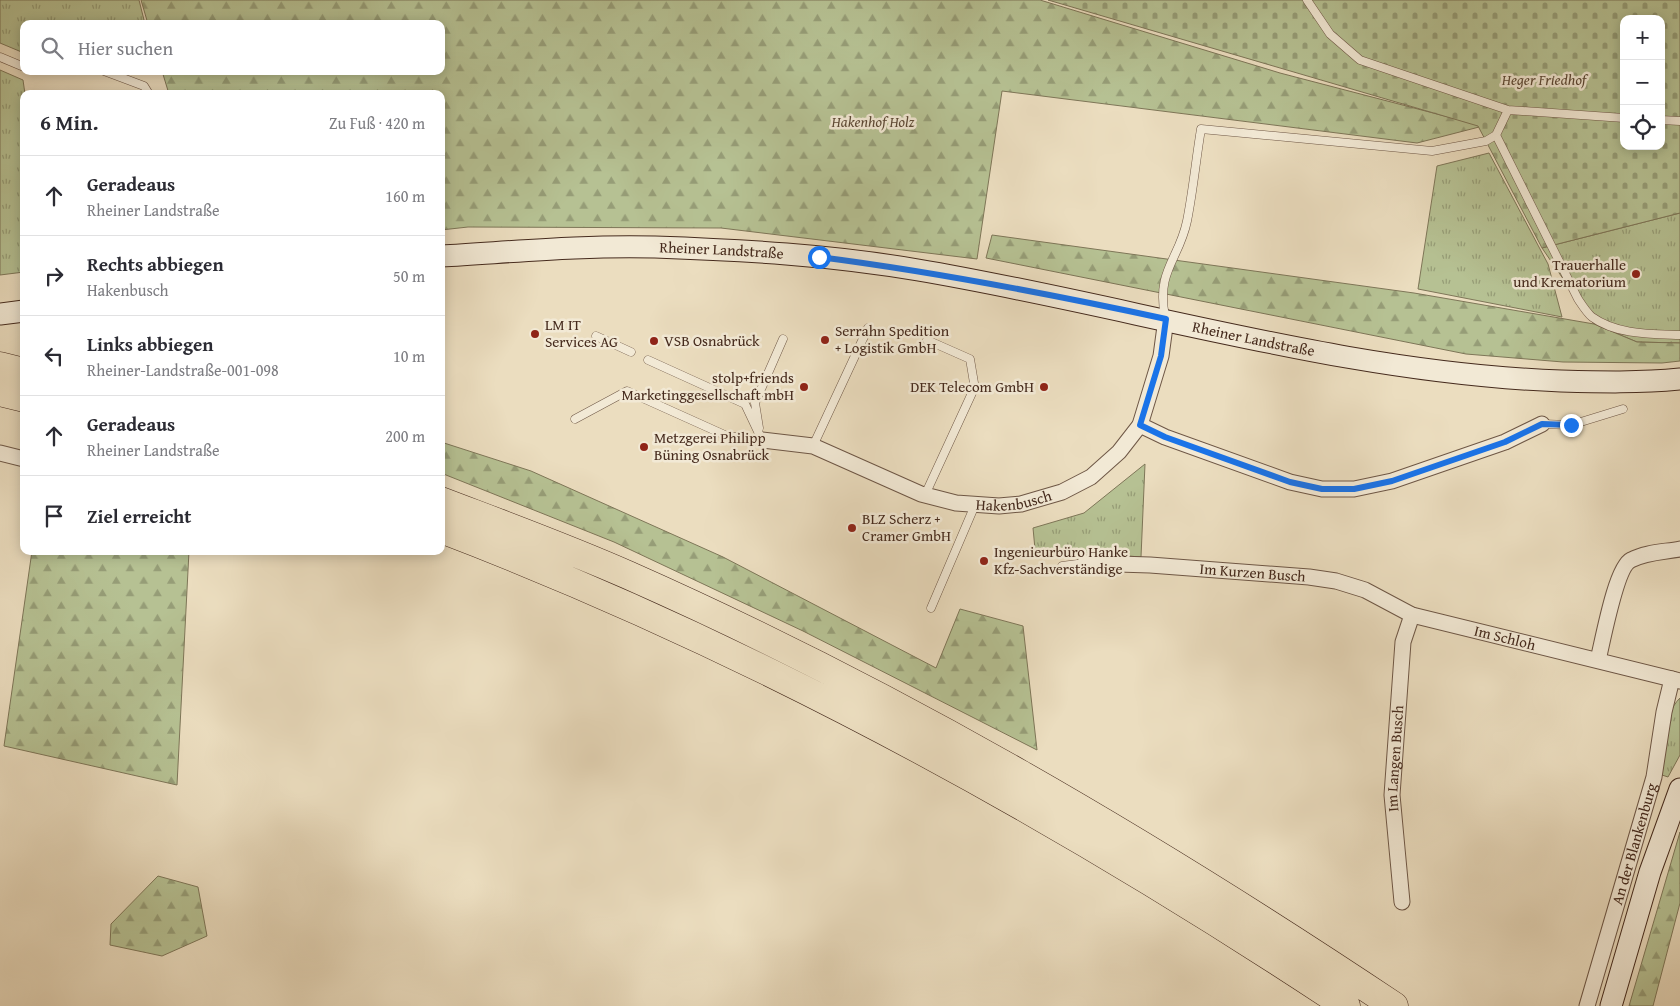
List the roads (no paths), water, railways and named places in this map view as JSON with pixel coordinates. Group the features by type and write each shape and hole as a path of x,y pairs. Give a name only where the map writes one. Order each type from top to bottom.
{"highway":[{"path":"0,392 20,397"},
{"path":"445,503 627,574 770,640 925,720 1047,788 1202,882 1394,1006"},
{"path":"445,531 523,560 623,603 824,697 940,759 1052,824 1184,903 1346,1006"}],"street":[{"name":"Rheiner Landstraße","path":"445,256 653,247 819,257 934,273 1032,291 1313,352 1435,371 1506,379 1561,381 1607,382 1680,379"},
{"path":"0,314 20,311"},
{"name":"Hakenbusch","path":"762,440 814,446 925,494 956,503 975,505 1021,504 1062,492 1090,477 1119,452 1140,425 1161,356 1166,319"},
{"path":"1140,425 1165,437 1290,482 1322,489 1354,489 1400,478 1505,442 1542,424"},
{"path":"0,453 20,458"},
{"path":"1598,660 1620,573 1629,560 1644,555 1680,549"},
{"name":"Im Kurzen Busch","path":"1085,563 1160,566 1327,579 1365,590 1412,615"},
{"name":"Im Schloh","path":"1412,615 1676,680"},
{"name":"Im Langen Busch","path":"1402,902 1392,795 1403,642 1412,615"},
{"name":"An der Blankenburg","path":"1587,1006 1654,777 1664,712 1676,680"},
{"name":"An der Blankenburg","path":"1611,1006 1650,872 1680,789"}],"lane":[{"path":"1307,0 1330,34 1360,60 1508,110 1620,118"},
{"path":"0,57 20,64"},
{"path":"115,75 144,86 146,90"},
{"path":"1166,319 1163,305 1163,279 1187,223 1201,129 1432,151 1486,141 1496,135 1508,110"},
{"path":"1665,120 1680,121"},
{"path":"1496,135 1578,299 1591,316 1608,326 1645,334 1680,335"},
{"path":"814,446 868,328"},
{"path":"596,336 631,352"},
{"path":"762,440 755,403 783,339"},
{"path":"925,494 972,393 974,383 970,359 927,340"},
{"path":"648,360 744,404 762,440"},
{"path":"576,418 627,391 727,436 762,440"},
{"path":"1542,424 1571,425 1623,409"},
{"path":"931,608 975,505"},
{"path":"1062,566 1085,563"}],"place":[{"name":"Trauerhalle und Krematorium","path":"1636,274"},
{"name":"LM IT Services AG","path":"535,334"},
{"name":"Serrahn Spedition + Logistik GmbH","path":"825,340"},
{"name":"VSB Osnabrück","path":"654,341"},
{"name":"stolp+friends Marketinggesellschaft mbH","path":"804,387"},
{"name":"DEK Telecom GmbH","path":"1044,387"},
{"name":"Metzgerei Philipp Büning Osnabrück","path":"644,447"},
{"name":"BLZ Scherz + Cramer GmbH","path":"852,528"},
{"name":"Ingenieurbüro Hanke Kfz-Sachverständige","path":"984,561"}],"park label":[{"name":"Heger Friedhof","path":"1544,80"},
{"name":"Hakenhof Holz","path":"873,122"}]}
